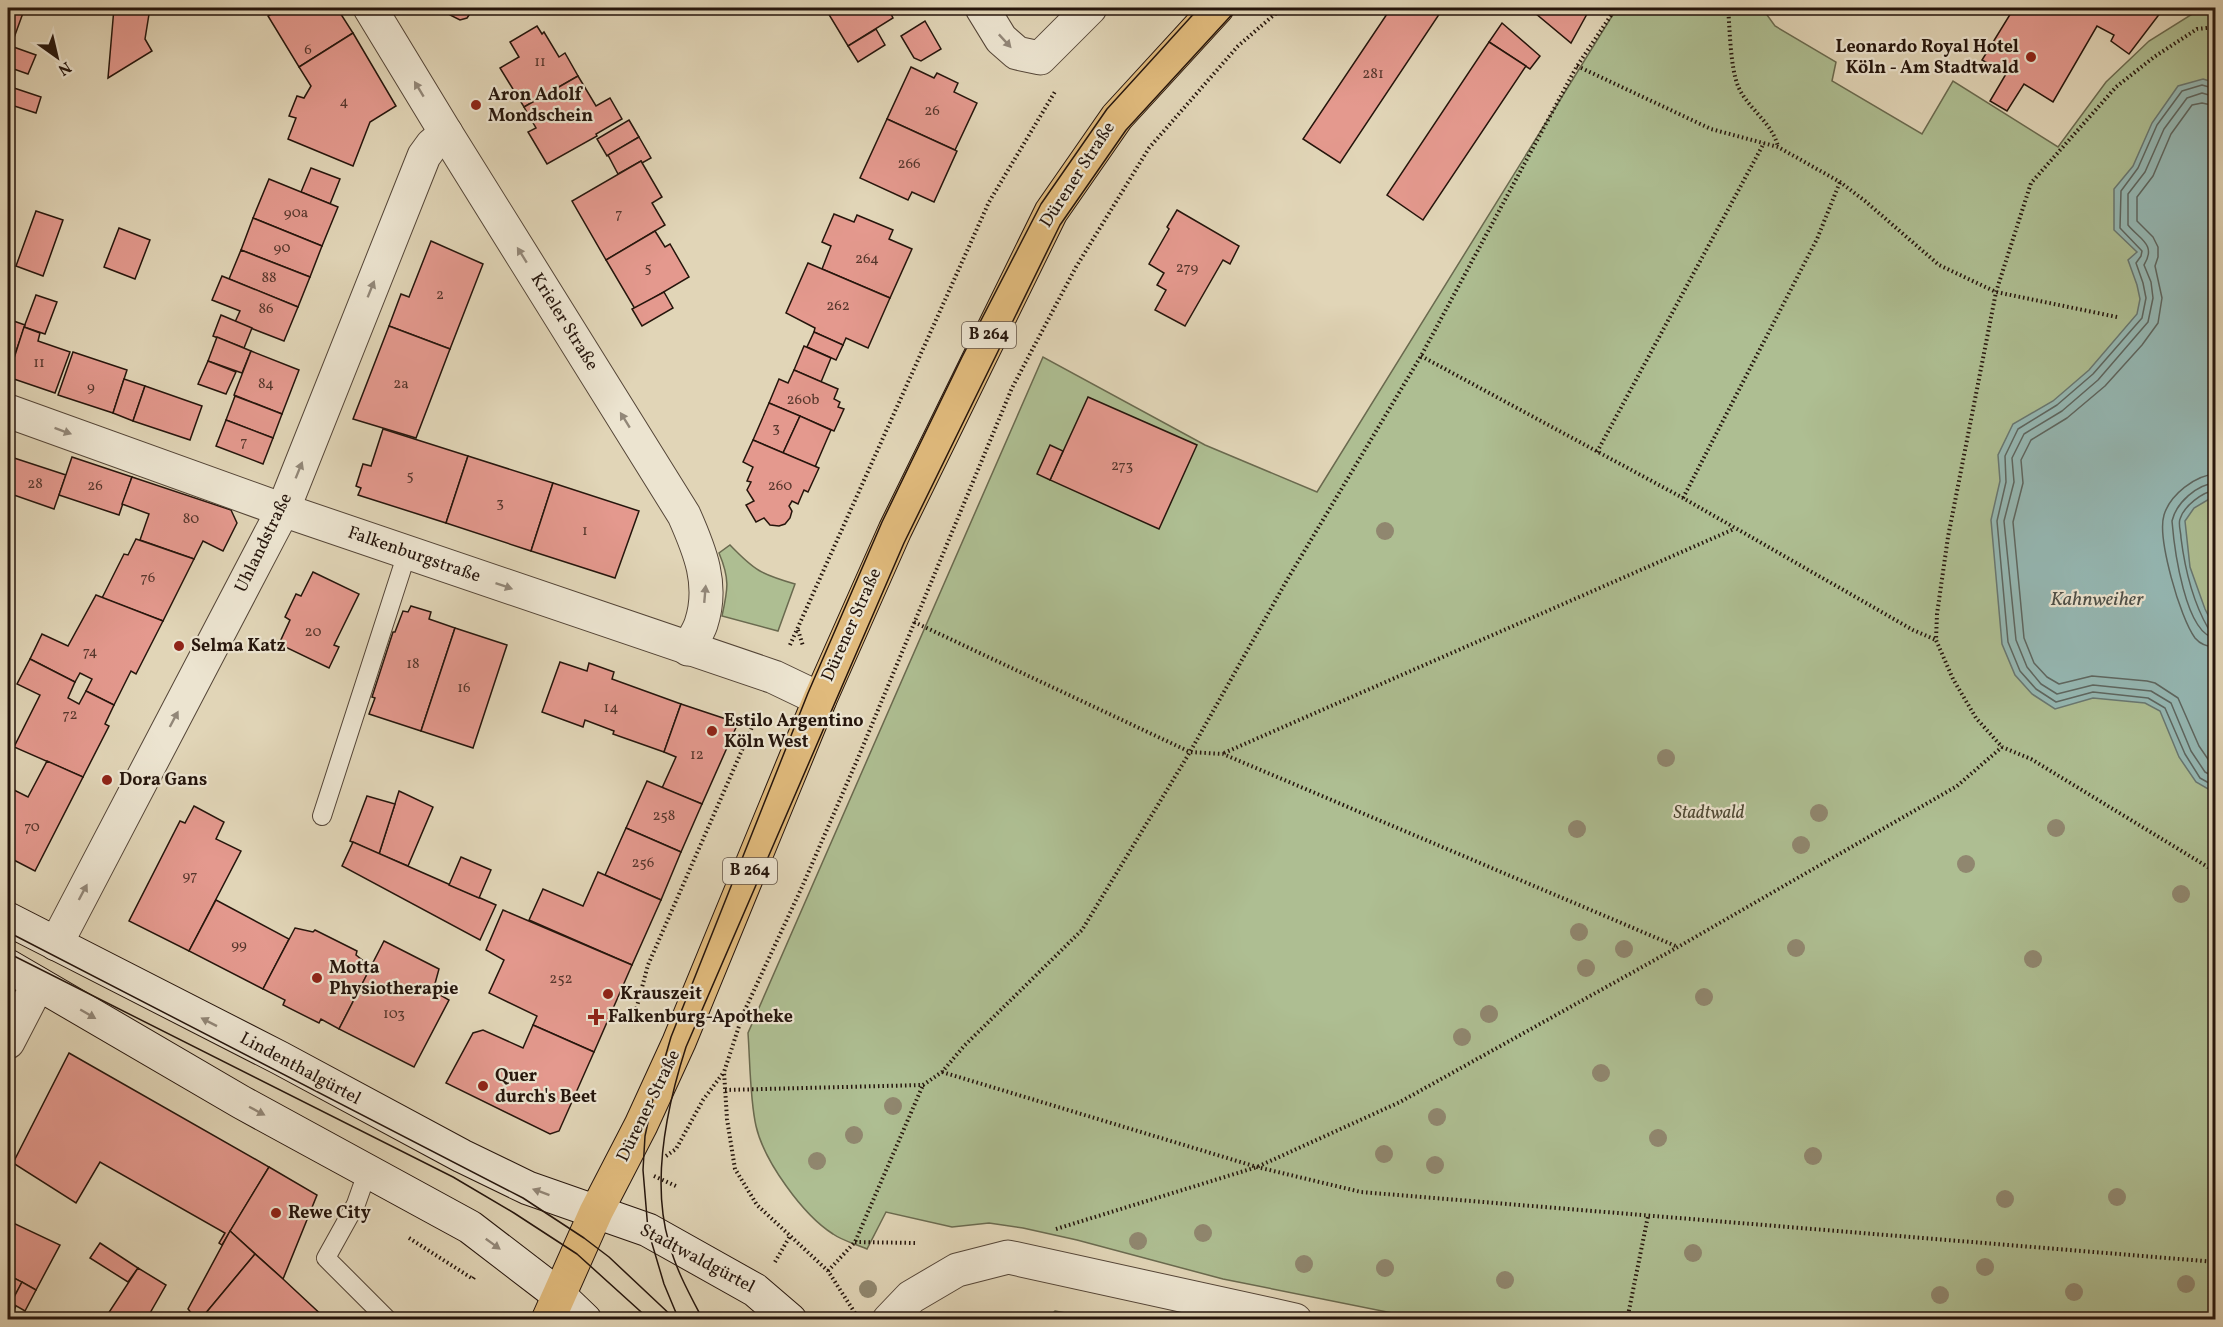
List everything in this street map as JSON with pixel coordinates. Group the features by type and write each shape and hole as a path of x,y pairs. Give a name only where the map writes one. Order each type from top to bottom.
{"main road":[{"name":"Dürener Straße","path":"554,1308 596,1212 641,1125 679,1042 820,699 895,530 1051,212 1117,117 1217,8"}],"street":[{"name":"Krieler Straße","path":"370,8 684,515 700,549 707,588 701,624 688,649"},
{"path":"982,8 1001,39 1017,53 1040,58 1090,8"},
{"name":"Uhlandstraße","path":"56,944 283,510 424,156 432,145 446,133"},
{"name":"Falkenburgstraße","path":"8,411 283,510 774,677 820,699"},
{"name":"Lindenthalgürtel","path":"8,919 528,1188 596,1212"},
{"path":"8,966 242,1102 470,1227 554,1308 585,1320"},
{"path":"8,1042 38,984"},
{"name":"Stadtwaldgürtel","path":"596,1212 648,1230 755,1290 790,1320"},
{"path":"889,1320 910,1297 957,1270 1008,1257 1295,1320"}],"lane":[{"path":"322,816 407,553"},
{"path":"368,1170 356,1204 326,1257 388,1320"}],"path":[{"path":"663,1159 676,1149 703,1100 724,1072 743,1014 802,887 1012,388 1076,267 1149,148 1238,46 1282,8"},
{"path":"725,1090 922,1085 942,1072 964,1046 1082,930 1190,752 1287,580 1421,356 1577,66 1616,8"},
{"path":"1728,8 1730,44 1738,86 1757,114 1776,135 1778,147"},
{"path":"2216,27 2197,29 2154,57 2116,87 2031,183 1996,292 1948,537 1937,614 1936,640 1953,679 1976,718 2002,747 2031,759 2216,872"},
{"path":"1577,66 1712,129 1778,147 1839,182 1865,201 1938,265 1996,292 2117,318"},
{"path":"633,1021 648,965 774,677 798,629 989,202 1058,87"},
{"path":"1597,452 1764,143"},
{"path":"1683,498 1817,239 1839,182"},
{"path":"1421,356 1683,498 1913,630 1936,640"},
{"path":"1223,754 1734,529"},
{"path":"914,621 1190,752 1223,754 1678,947"},
{"path":"1055,1230 1257,1167 1400,1102 1678,947 1957,786 2002,747"},
{"path":"724,1072 726,1119 735,1169 757,1205 828,1271 859,1320"},
{"path":"942,1072 1257,1167 1361,1192 2216,1262"},
{"path":"828,1271 855,1242 922,1085"},
{"path":"1627,1320 1648,1216"},
{"path":"408,1237 473,1279"},
{"path":"855,1242 915,1243"}],"green space":[{"name":"Stadtwald","path":"1617,8 1762,8 1775,26 1836,62 1832,81 1922,134 1953,81 2058,147 2106,82 2149,41 2197,11 2215,11 2215,1319 1422,1319 1223,1279 1077,1240 989,1223 952,1227 886,1212 867,1249 833,1234 809,1214 786,1186 760,1140 752,1104 748,1033 1043,357 1205,445 1317,492"},
{"path":"730,545 759,570 795,584 778,631 722,616 727,584 719,553"},
{"path":"1055,1311 1096,1319 1047,1319"}],"water":[{"name":"Kahnweiher","path":"2203,79 2216,83 2216,495 2194,508 2185,521 2190,567 2215,629 2215,793 2196,782 2179,757 2160,711 2145,703 2093,698 2055,709 2032,694 2015,675 2002,644 1991,520 2000,481 1998,455 2013,424 2053,401 2089,370 2137,314 2140,299 2128,260 2137,252 2114,230 2114,189 2133,166 2152,123 2178,86"}],"building":[{"path":"8,8 23,13 11,46 8,45"},
{"path":"114,8 150,8 145,39 152,51 108,78"},
{"path":"282,8 337,8 353,33 299,67 268,16"},
{"path":"448,8 474,8 467,18 460,20 450,15"},
{"path":"825,8 897,8 890,12 893,18 848,46"},
{"path":"1391,8 1439,8 1442,10 1340,163 1303,139"},
{"path":"1529,8 1579,8 1587,14 1571,43"},
{"path":"1579,8 1591,8 1587,14"},
{"name":"Leonardo Royal Hotel Köln - Am Stadtwald","path":"2014,8 2164,8 2129,54 2111,41 2114,35 2097,26 2053,102 2024,84 2007,111 1990,101 2006,74 1982,60"},
{"path":"925,21 941,49 921,61 914,58 901,36"},
{"path":"1502,23 1540,56 1530,69 1489,42"},
{"path":"537,26 542,34 544,32 559,57 565,53 578,76 524,107 500,68 519,57 510,42"},
{"path":"876,29 885,45 858,62 848,46"},
{"path":"353,33 396,106 370,122 353,166 288,139 296,118 289,116 297,96 304,98 311,86 299,67"},
{"path":"1489,42 1526,66 1423,220 1387,195"},
{"path":"8,45 36,55 28,74 8,67"},
{"path":"911,67 934,78 937,73 958,83 954,92 977,103 955,150 887,119"},
{"path":"578,76 596,106 610,98 622,119 547,164 528,132 536,128 524,107"},
{"path":"8,86 41,97 36,113 8,104"},
{"path":"887,119 957,151 934,202 912,192 908,200 860,178"},
{"path":"629,120 639,137 607,156 597,139"},
{"path":"639,137 651,158 618,174 608,155"},
{"path":"641,161 662,197 652,203 665,225 606,260 572,201"},
{"path":"311,168 340,179 330,204 301,192"},
{"path":"269,179 338,207 322,246 253,218"},
{"path":"1177,210 1239,246 1230,264 1223,260 1185,326 1155,310 1166,290 1157,285 1164,273 1149,264"},
{"path":"36,211 63,220 43,276 16,266"},
{"path":"834,214 854,222 857,215 893,230 889,239 912,249 890,298 822,269 831,246 822,242"},
{"path":"253,218 322,246 310,277 241,250"},
{"path":"119,228 150,240 135,279 104,267"},
{"path":"655,231 665,247 670,244 689,277 635,309 606,260"},
{"path":"431,241 483,264 450,349 389,326 401,294 409,297"},
{"path":"241,250 310,277 298,307 229,279"},
{"path":"808,263 890,298 868,348 846,338 843,345 814,332 815,328 786,313"},
{"path":"222,276 298,307 284,341 235,322 240,311 212,300"},
{"path":"664,292 673,308 642,326 632,309"},
{"path":"36,295 57,302 45,334 24,327"},
{"path":"221,315 252,328 244,348 213,336"},
{"path":"8,319 25,325 8,375"},
{"path":"389,326 450,349 416,438 353,419"},
{"path":"24,327 40,333 38,341 70,352 55,393 8,377"},
{"path":"814,332 843,345 836,360 807,347"},
{"path":"217,337 251,351 242,373 208,361"},
{"path":"804,346 831,358 821,382 794,370"},
{"path":"251,351 299,370 282,414 234,395"},
{"path":"73,352 127,370 113,413 58,395"},
{"path":"208,361 236,372 226,394 198,384"},
{"path":"794,370 838,389 834,399 840,402 838,407 844,409 834,431 769,403 779,379 788,383"},
{"path":"124,379 145,386 133,421 113,413"},
{"path":"145,386 202,406 190,440 133,421"},
{"path":"235,396 282,414 273,438 226,420"},
{"path":"1088,397 1197,445 1159,529 1050,480"},
{"path":"769,403 800,416 783,453 753,440"},
{"path":"800,416 831,430 815,467 783,453"},
{"path":"226,420 273,438 263,464 216,446"},
{"path":"383,429 468,456 446,523 358,495 361,488 356,486 363,464 371,466"},
{"path":"753,440 819,468 808,492 804,490 798,504 792,501 789,506 792,511 790,518 785,524 770,525 764,518 756,522 746,505 754,501 747,490 751,482 747,481 753,467 743,462"},
{"path":"1050,445 1063,451 1050,480 1037,474"},
{"path":"8,456 66,475 54,509 8,493"},
{"path":"468,456 553,483 531,551 446,523"},
{"path":"72,457 132,477 119,515 59,495"},
{"path":"132,477 231,510 237,523 223,551 203,541 194,559 140,540 149,514 122,504"},
{"path":"553,483 639,511 615,578 531,551"},
{"path":"136,539 194,559 163,621 102,598 124,554 128,555"},
{"path":"313,572 359,594 334,645 339,647 329,668 279,644 290,620 285,617 296,594 301,596"},
{"path":"96,595 163,621 136,674 131,671 114,705 86,691 92,679 80,673 75,682 30,659 42,634 68,646"},
{"path":"411,606 431,612 429,619 455,628 421,731 369,714 375,698 372,697 393,632 395,632 403,611 408,612"},
{"path":"455,628 507,645 473,748 421,731"},
{"path":"30,659 75,682 68,698 79,704 86,691 114,705 105,724 109,726 83,777 14,747 40,695 17,684"},
{"path":"560,662 587,671 589,663 614,672 612,679 681,704 664,752 613,734 614,731 585,720 583,727 542,712"},
{"path":"681,704 738,723 702,804 662,788 676,757 664,752"},
{"path":"47,761 83,777 35,871 8,857 8,787 28,797"},
{"path":"647,781 702,804 681,852 626,828"},
{"path":"399,791 433,807 408,866 379,854"},
{"path":"367,796 395,804 379,854 350,841"},
{"path":"194,806 224,822 216,839 241,851 189,951 129,921 180,821 185,823"},
{"path":"626,828 681,852 661,900 605,875"},
{"path":"353,842 496,905 480,940 342,866"},
{"path":"461,857 491,870 479,898 449,885"},
{"path":"598,872 661,900 632,965 529,920 543,889 583,906"},
{"path":"216,900 289,939 263,989 189,951"},
{"path":"503,910 632,965 594,1052 533,1025 537,1016 489,993 504,960 486,950"},
{"name":"Motta Physiotherapie","path":"295,928 313,932 315,930 357,951 356,955 371,967 339,1029 321,1019 319,1023 283,1005 285,1000 263,989"},
{"path":"384,941 439,969 433,991 449,1000 414,1067 339,1029"},
{"path":"533,1025 594,1052 559,1131 550,1134 446,1083 473,1033 483,1030 523,1048"},
{"path":"69,1053 269,1167 222,1245 219,1243 225,1233 100,1162 76,1203 13,1163"},
{"name":"Rewe City","path":"269,1167 317,1195 283,1279 230,1231"},
{"path":"8,1217 14,1221 13,1223 60,1245 36,1290 8,1275"},
{"path":"230,1231 255,1254 200,1320 197,1320 188,1309"},
{"path":"100,1243 138,1268 128,1282 90,1258"},
{"path":"255,1254 283,1279 327,1320 200,1320"},
{"path":"138,1268 166,1285 146,1320 104,1320"},
{"path":"8,1275 22,1282 11,1303 16,1306 9,1320"},
{"path":"22,1282 36,1290 25,1311 11,1303"}],"tram line":[{"path":"679,1320 664,1284 648,1230 643,1170 645,1136 671,1037 808,693 882,522 962,357 1041,204 1107,109 1199,8"},
{"path":"703,1320 675,1263 664,1219 661,1195 661,1170 668,1119 686,1047 904,543 1060,225 1126,130 1238,8"},
{"path":"8,932 523,1198 609,1257 676,1320"},
{"path":"8,953 453,1177 577,1254 650,1320"}],"place":[{"name":"Leonardo Royal Hotel Köln - Am Stadtwald","path":"2031,57"},
{"name":"Aron Adolf Mondschein","path":"476,105"},
{"name":"Selma Katz","path":"179,646"},
{"name":"Estilo Argentino Köln West","path":"712,731"},
{"name":"Dora Gans","path":"107,780"},
{"name":"Motta Physiotherapie","path":"317,978"},
{"name":"Krauszeit","path":"608,994"},
{"name":"Falkenburg-Apotheke","path":"596,1017"},
{"name":"Quer durch's Beet","path":"483,1086"},
{"name":"Rewe City","path":"276,1213"}]}
